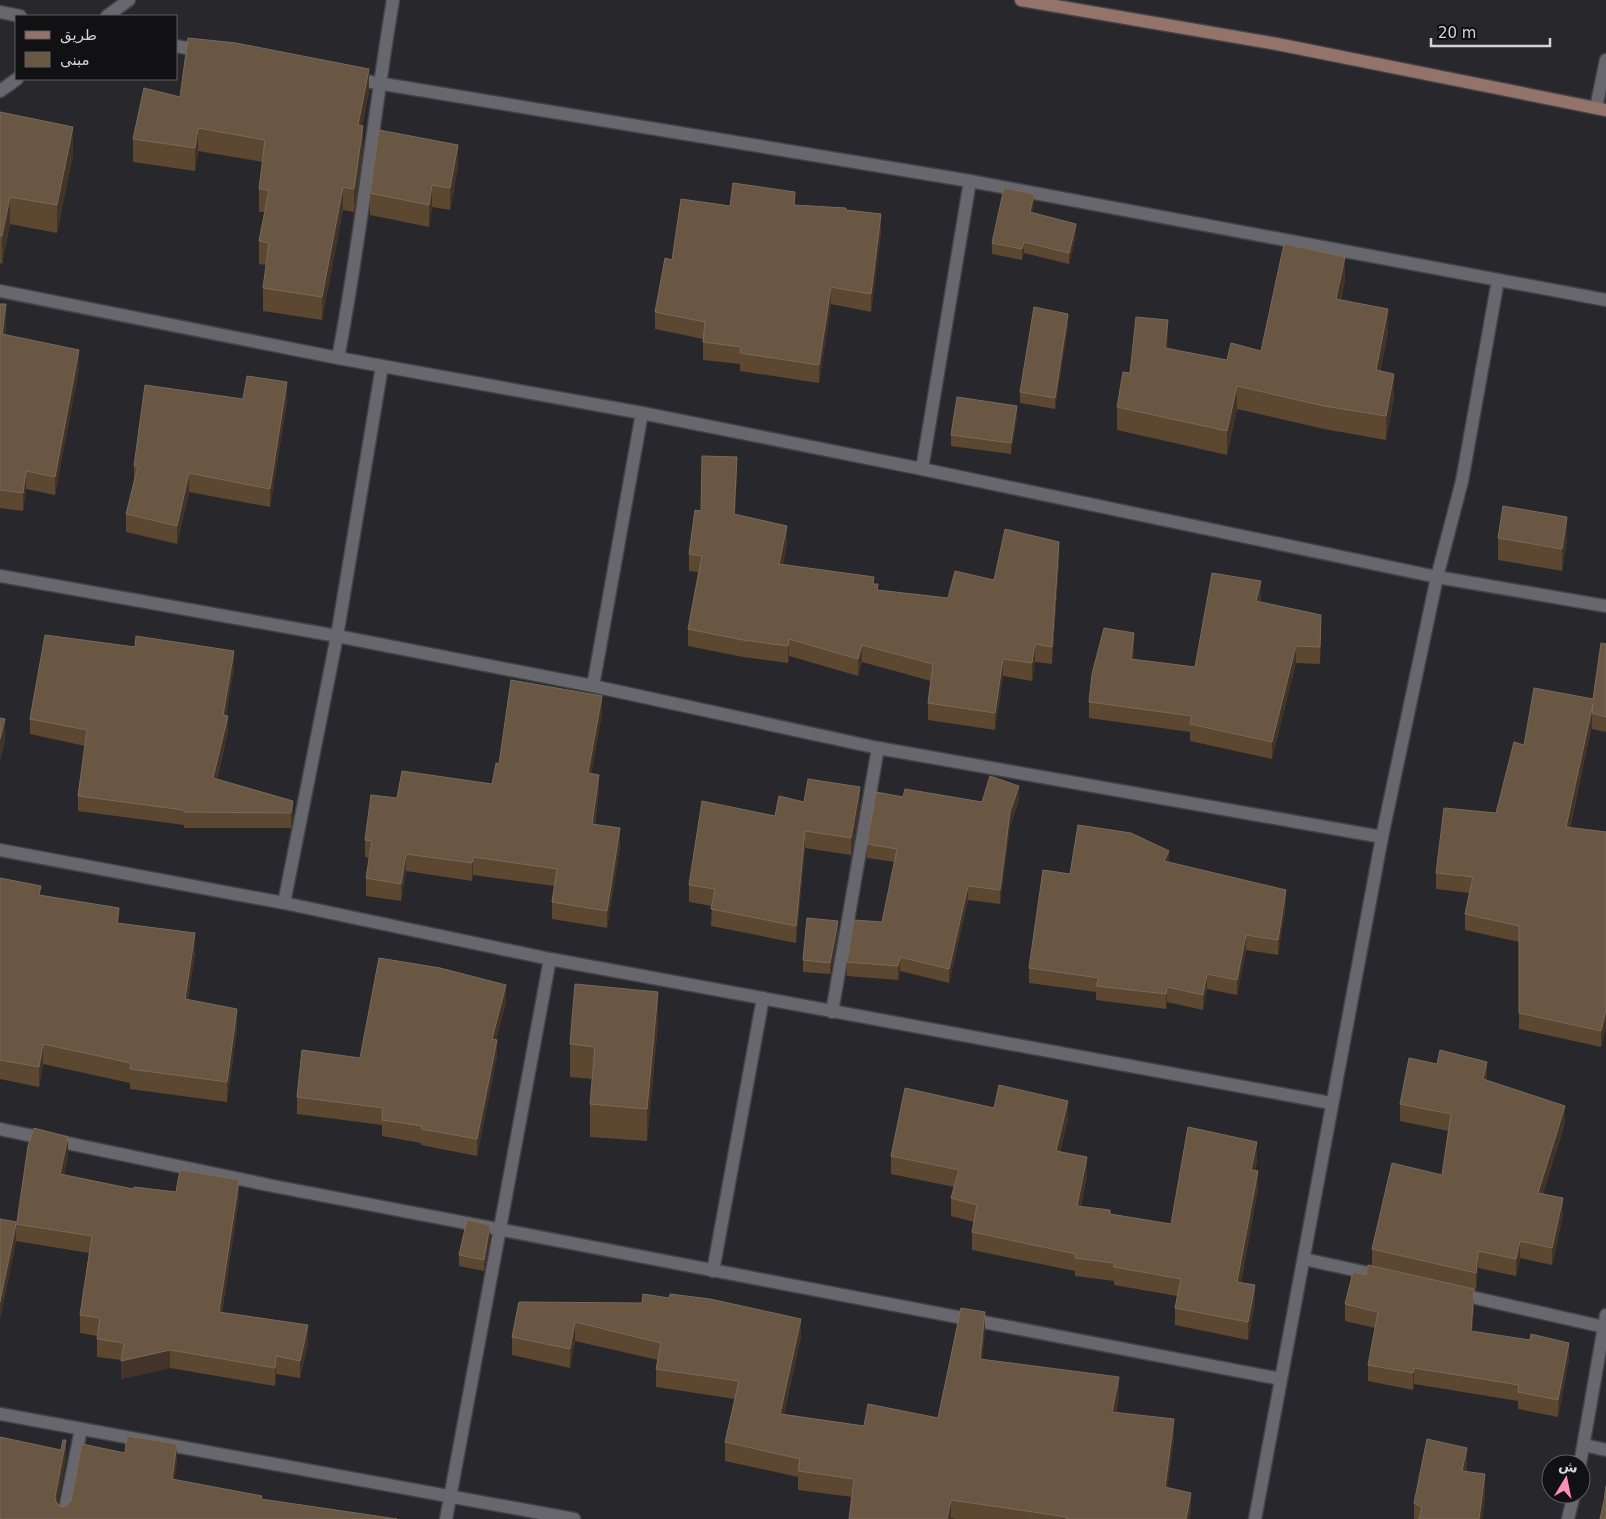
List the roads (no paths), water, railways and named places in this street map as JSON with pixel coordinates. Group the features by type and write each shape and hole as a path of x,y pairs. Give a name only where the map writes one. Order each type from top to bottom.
{"street":[{"path":"108,15 129,0"},
{"path":"338,358 356,266 379,84 393,0"},
{"path":"1021,0 1277,44 1601,109 1606,60"},
{"path":"0,12 15,15"},
{"path":"178,46 215,54"},
{"path":"341,77 970,181 1606,300"},
{"path":"0,91 16,80"},
{"path":"922,468 970,181"},
{"path":"1255,1519 1382,837 1438,577 1462,481 1498,280"},
{"path":"0,291 338,358 642,413 922,468 1438,577 1606,606"},
{"path":"284,903 337,636 382,366"},
{"path":"593,686 642,413"},
{"path":"0,576 337,636 593,686 878,748 1382,837"},
{"path":"832,1012 878,748"},
{"path":"0,850 284,903 550,959 1331,1103"},
{"path":"446,1519 550,959"},
{"path":"713,1271 763,998"},
{"path":"0,1129 499,1230 1280,1379"},
{"path":"1304,1259 1391,1279"},
{"path":"1449,1292 1605,1321 1582,1454"},
{"path":"0,1414 574,1519"},
{"path":"63,1519 81,1430"},
{"path":"1584,1446 1606,1450"},
{"path":"1568,1519 1572,1504"}]}
